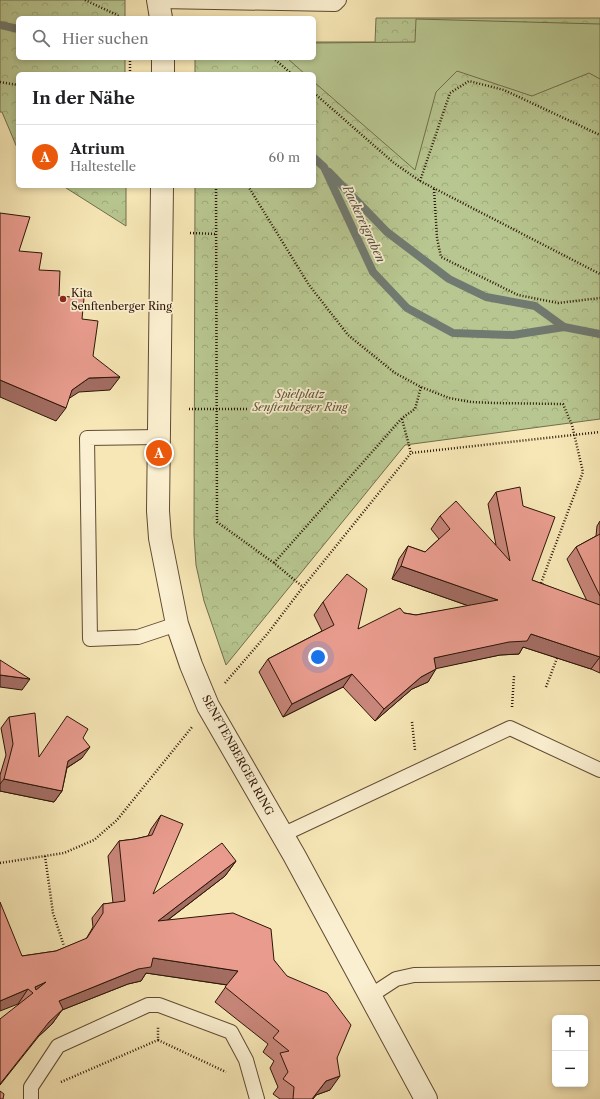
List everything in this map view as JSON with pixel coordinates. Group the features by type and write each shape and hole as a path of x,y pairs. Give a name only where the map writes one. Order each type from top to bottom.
{"street":[{"path":"163,60 163,72"},
{"name":"SENFTENBERGER RING","path":"162,188 158,511 160,538 177,624 191,665 208,706 282,834 426,1099"}],"lane":[{"path":"159,6 335,4 339,0"},
{"path":"159,437 87,438 90,639 138,637 177,624"},
{"path":"282,834 510,728 600,770"},
{"path":"370,996 396,979 414,975 600,973"},
{"path":"31,1097 31,1087 58,1046 148,1005 159,1005 231,1032 246,1060 257,1099"}],"path":[{"path":"85,0 118,16"},
{"path":"130,60 130,72"},
{"path":"275,60 290,72"},
{"path":"420,181 450,93 469,81 504,90 600,136"},
{"path":"0,82 16,85"},
{"path":"316,96 394,163 420,181 600,274"},
{"path":"216,188 217,522 274,563 303,587"},
{"path":"249,188 309,284 348,335 395,374 421,387 449,398 471,402 494,404 563,404 572,425 583,472 541,583 547,587"},
{"path":"434,189 437,238 441,258 518,295 558,303 600,298"},
{"path":"190,233 216,234"},
{"path":"274,563 402,418 415,409 421,387"},
{"path":"189,409 248,409"},
{"path":"402,418 411,454"},
{"path":"226,682 268,633 303,587 411,454 600,432"},
{"path":"546,687 558,658"},
{"path":"510,728 514,676"},
{"path":"412,722 417,772"},
{"path":"0,863 64,853 94,840 117,820 191,728"},
{"path":"45,856 53,913 64,946"},
{"path":"158,1040 159,1005"},
{"path":"31,1097 158,1040 254,1084"}],"green space":[{"path":"0,0 125,0 125,16 16,16 16,60 125,60 125,72 16,72 16,145 2,112 0,112"},
{"name":"Spielplatz Senftenberger Ring","path":"376,18 600,18 600,419 405,445 226,665 204,601 196,565 194,535 195,188 316,188 316,72 195,72 195,60 316,60 316,42 375,42"},
{"path":"416,19 600,24 600,79 589,73 532,96 457,71 436,92 415,170 316,84 316,72 303,72 289,60 316,60 316,43 415,42"},
{"path":"66,188 126,188 126,226"}],"building":[{"path":"0,213 30,217 19,251 42,253 39,270 60,271 59,296 84,298 82,319 98,321 93,356 120,377 89,378 72,390 66,408 0,380"},
{"path":"520,487 523,506 555,517 532,580 600,605 600,657 531,634 527,641 509,642 434,658 436,669 421,677 384,709 352,674 292,704 268,659 334,625 323,602 347,574 367,589 358,629 400,608 404,613 416,615 498,600 401,566 408,546 425,552 450,529 440,516 456,501 510,561 496,492"},
{"path":"600,534 600,596 576,547"},
{"path":"0,660 30,679 0,675"},
{"path":"35,713 39,757 67,716 88,729 83,738 90,747 68,761 62,791 4,779 13,744 9,717"},
{"path":"161,815 183,824 153,894 222,843 236,861 158,921 233,913 271,929 274,960 287,976 327,993 351,1025 337,1058 340,1076 326,1081 312,1099 293,1099 294,1087 283,1079 288,1072 280,1053 289,1051 273,1038 279,1031 225,987 238,971 153,958 151,967 138,969 59,1001 63,1009 49,1022 0,1084 0,1019 33,993 28,989 0,1001 0,902 22,956 56,951 87,938 103,913 103,904 125,901 119,841 152,835","holes":["46,982 36,990 35,987"]},
{"path":"0,1091 4,1094 3,1099 0,1099"}],"waterway":[{"name":"Packereigraben","path":"0,25 16,29"},
{"name":"Packereigraben","path":"316,160 324,167 373,272 407,308 453,333 513,335 564,327 600,334"},
{"name":"Packereigraben","path":"329,172 387,232 449,279 486,297 535,306 564,327"}],"place":[{"name":"Kita Senftenberger Ring","path":"63,299"},
{"name":"Atrium","path":"159,453"}]}
